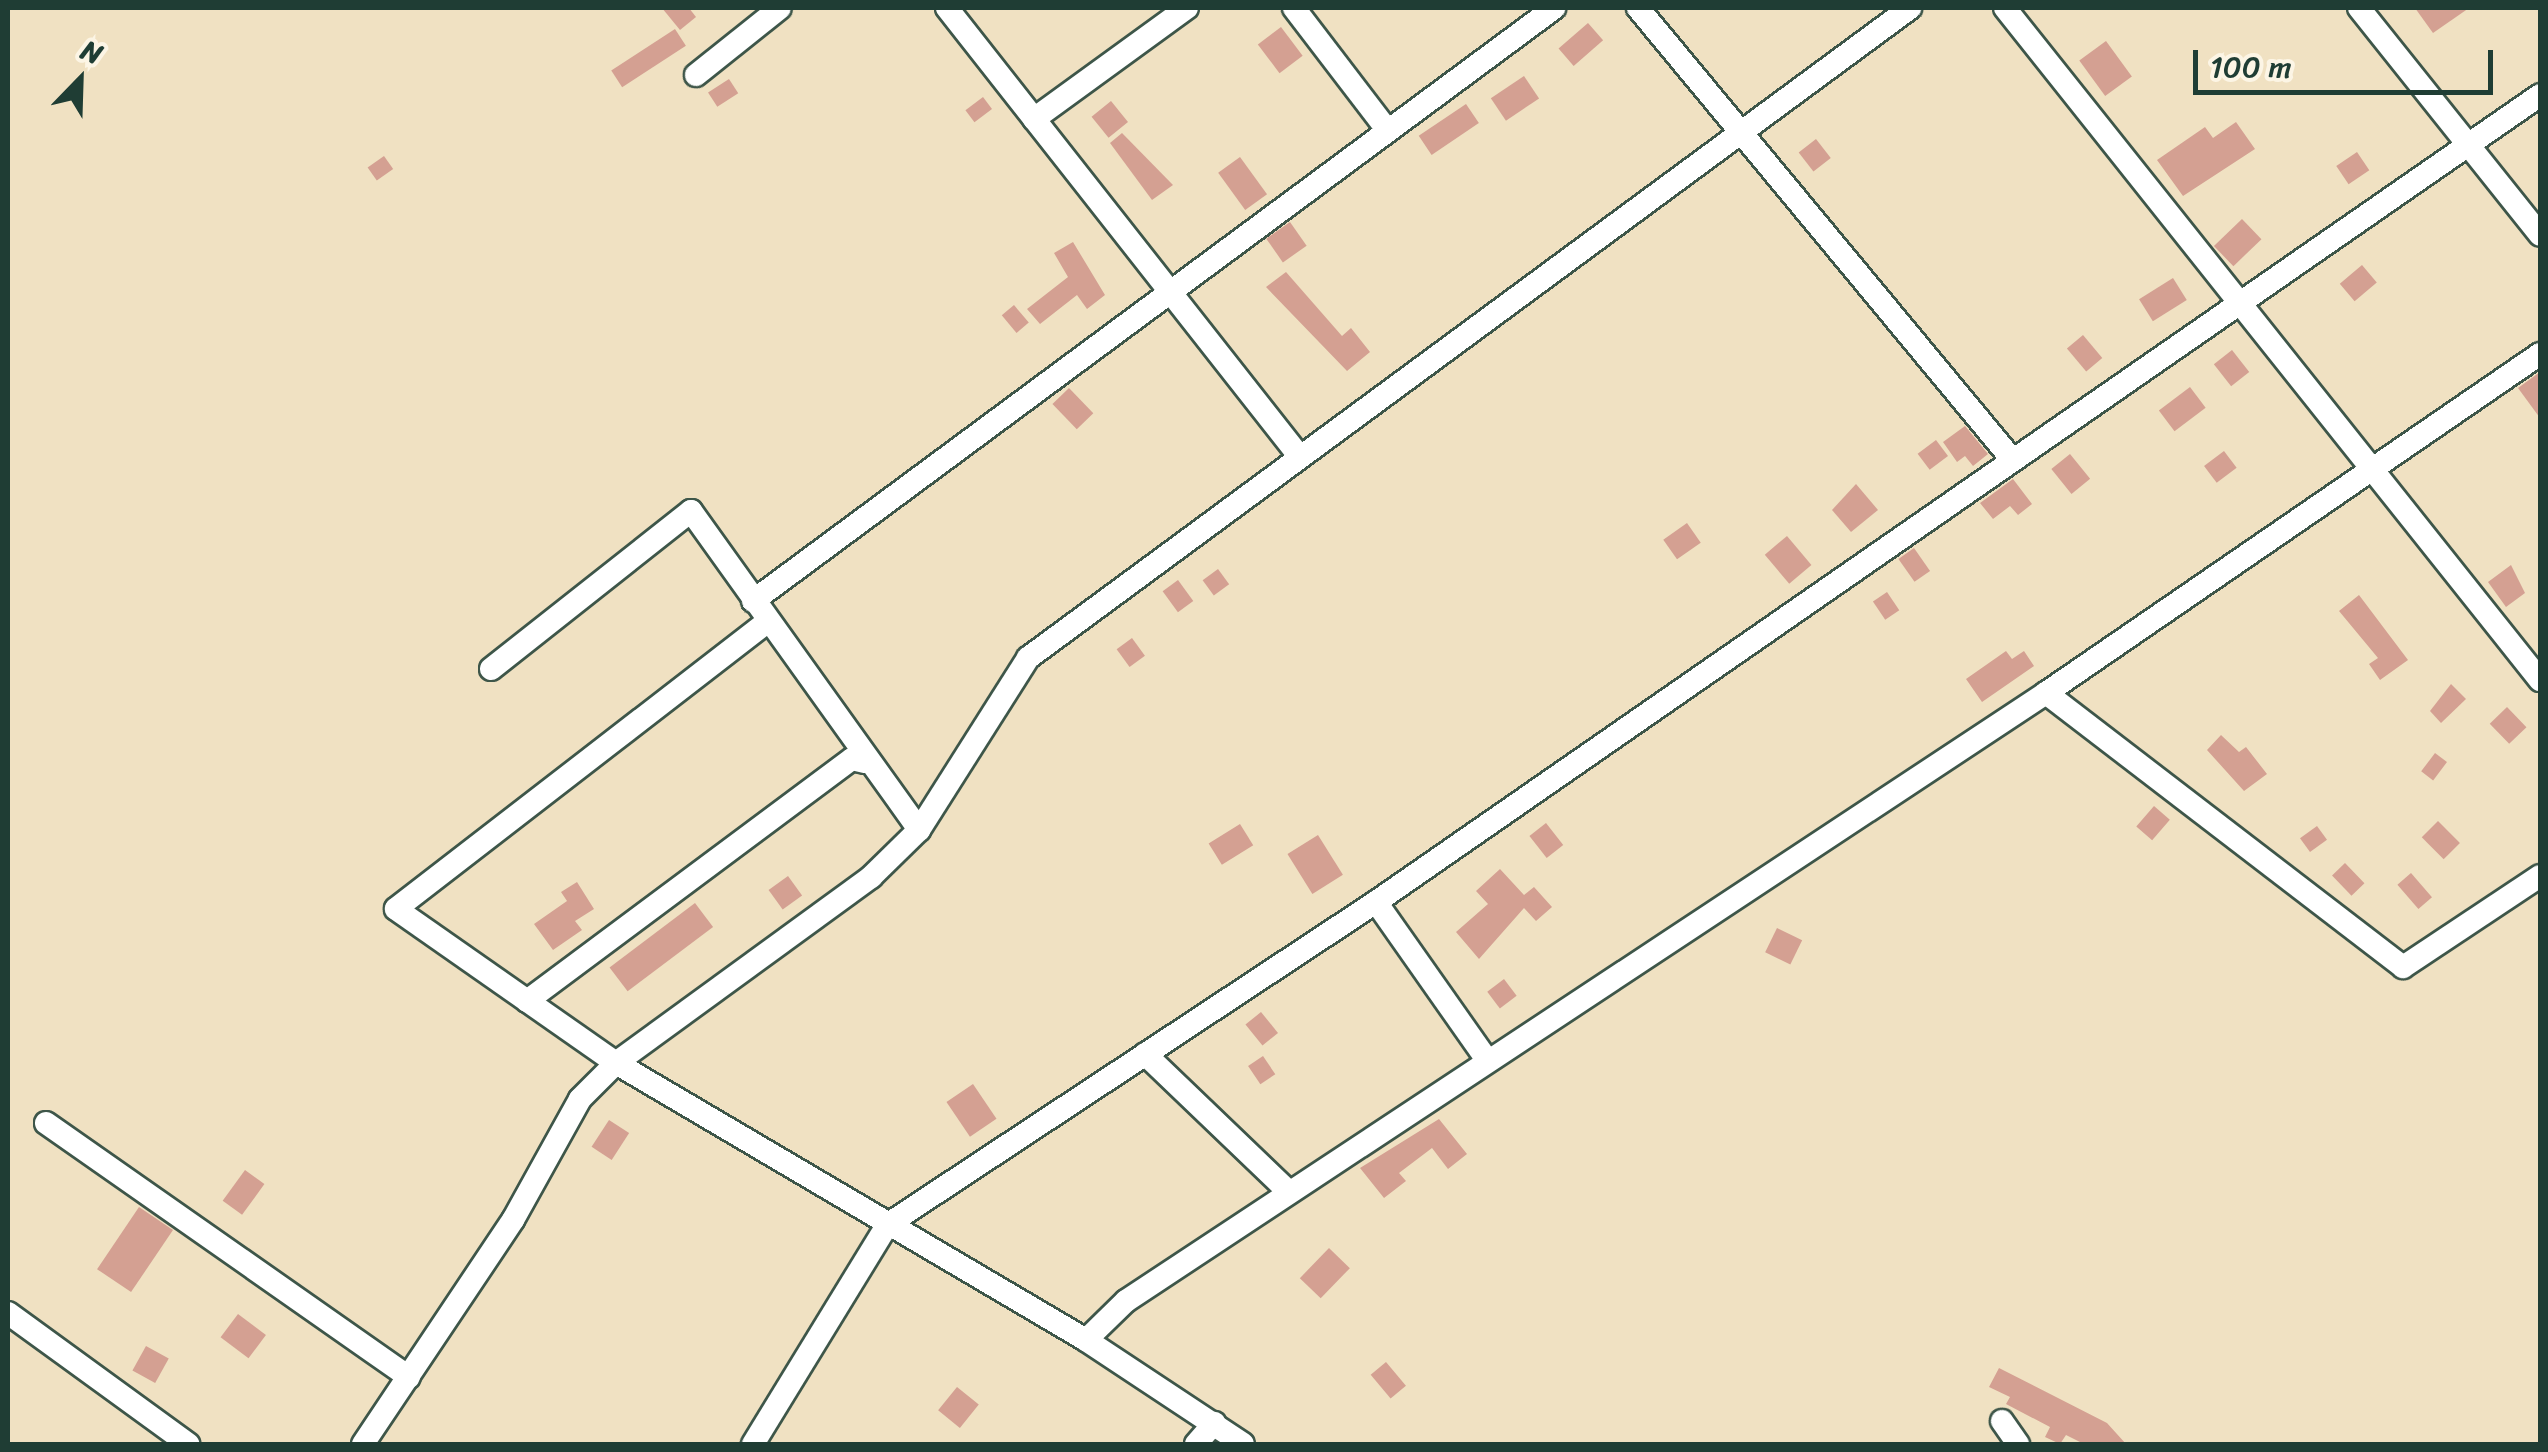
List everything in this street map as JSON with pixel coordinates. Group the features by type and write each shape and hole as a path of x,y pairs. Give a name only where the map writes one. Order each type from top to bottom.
{"street":[{"path":"696,75 780,8"},
{"path":"946,8 1166,292 1300,456"},
{"path":"1034,119 1187,8"},
{"path":"1294,8 1385,127"},
{"path":"753,601 1385,127 1554,8"},
{"path":"1638,8 2011,458"},
{"path":"363,1444 513,1220 580,1099 616,1063 870,877 919,830 1028,658 1910,8"},
{"path":"2005,8 2235,304 2374,466 2540,680"},
{"path":"2359,8 2540,235"},
{"path":"753,1444 887,1225 1376,902 2540,94"},
{"path":"1086,1340 1126,1301 2046,693 2540,354"},
{"path":"491,669 691,511 864,762 919,830"},
{"path":"767,622 396,910 616,1063 1086,1340 1242,1444"},
{"path":"2046,693 2403,967 2540,876"},
{"path":"527,1001 852,760 864,762"},
{"path":"1376,902 1487,1060"},
{"path":"1145,1054 1289,1192"},
{"path":"46,1123 409,1377"},
{"path":"8,1313 188,1444"},
{"path":"2002,1422 2018,1444"},
{"path":"1196,1444 1214,1423"}],"building":[{"path":"662,8 689,8 696,17 680,30"},
{"path":"2415,8 2469,8 2433,33"},
{"path":"1588,23 1603,40 1574,66 1559,49"},
{"path":"1281,27 1303,56 1280,73 1258,44"},
{"path":"675,29 686,46 622,87 611,70"},
{"path":"2106,41 2132,77 2105,96 2079,60"},
{"path":"1524,76 1539,98 1506,121 1491,98"},
{"path":"729,79 738,93 717,107 708,93"},
{"path":"983,97 992,109 974,122 965,110"},
{"path":"1111,101 1128,122 1109,138 1092,117"},
{"path":"1466,104 1479,123 1432,155 1419,136"},
{"path":"2236,122 2255,149 2183,196 2157,160 2205,127 2213,138"},
{"path":"1122,133 1173,185 1152,200 1110,143"},
{"path":"1816,139 1831,158 1813,171 1799,153"},
{"path":"2357,152 2369,170 2349,184 2336,166"},
{"path":"384,156 393,169 377,181 368,167"},
{"path":"1240,157 1267,194 1245,210 1218,173"},
{"path":"2242,219 2261,239 2233,266 2214,246"},
{"path":"1290,222 1307,246 1283,262 1266,239"},
{"path":"1073,242 1105,295 1087,309 1077,295 1040,324 1027,309 1068,277 1054,253"},
{"path":"2362,265 2377,283 2355,301 2340,284"},
{"path":"1286,272 1342,336 1351,328 1370,352 1347,371 1266,287"},
{"path":"2173,278 2187,300 2153,321 2139,299"},
{"path":"1014,305 1029,323 1017,333 1002,315"},
{"path":"2083,335 2102,358 2086,371 2067,348"},
{"path":"2232,350 2249,372 2231,386 2214,364"},
{"path":"2540,372 2540,418 2518,388"},
{"path":"2190,387 2206,408 2175,431 2159,410"},
{"path":"1069,388 1093,413 1077,429 1052,404"},
{"path":"1965,426 1988,454 1973,466 1965,456 1957,462 1943,442"},
{"path":"1936,440 1948,456 1930,470 1918,454"},
{"path":"2224,451 2237,468 2217,483 2204,466"},
{"path":"2070,454 2090,479 2071,494 2051,469"},
{"path":"2013,479 2032,504 2018,515 2010,506 1993,519 1980,503"},
{"path":"1856,484 1878,510 1851,532 1832,510"},
{"path":"1687,523 1701,543 1677,559 1663,540"},
{"path":"1787,536 1811,565 1789,584 1765,555"},
{"path":"1914,548 1930,571 1914,582 1898,559"},
{"path":"2511,565 2525,593 2506,607 2488,582"},
{"path":"1218,569 1229,584 1214,596 1203,580"},
{"path":"1178,580 1193,601 1178,612 1163,591"},
{"path":"1887,592 1899,610 1885,620 1873,602"},
{"path":"2359,595 2408,660 2380,680 2369,664 2378,658 2339,611"},
{"path":"1132,638 1145,656 1130,667 1117,649"},
{"path":"2006,651 2012,659 2024,651 2034,666 1982,702 1966,679"},
{"path":"2451,684 2466,699 2441,723 2430,711"},
{"path":"2507,707 2526,727 2509,744 2490,724"},
{"path":"2221,735 2239,752 2246,747 2267,774 2244,791 2207,750"},
{"path":"2435,753 2447,762 2433,780 2421,771"},
{"path":"2154,806 2170,820 2152,840 2136,826"},
{"path":"2438,821 2460,843 2444,859 2422,837"},
{"path":"1546,823 1563,845 1547,858 1529,836"},
{"path":"1240,824 1253,845 1222,865 1209,844"},
{"path":"2317,826 2327,840 2310,852 2300,838"},
{"path":"1318,835 1343,875 1312,894 1287,854"},
{"path":"2345,863 2364,883 2352,896 2332,876"},
{"path":"1500,869 1524,895 1534,887 1552,907 1536,921 1524,908 1479,959 1456,932 1488,904 1476,891"},
{"path":"2411,873 2432,897 2418,909 2397,885"},
{"path":"788,876 802,895 783,910 769,890"},
{"path":"577,882 594,909 575,921 582,930 553,950 534,924 567,901 561,892"},
{"path":"695,903 713,927 628,991 610,967"},
{"path":"1777,928 1802,940 1790,965 1765,952"},
{"path":"1504,979 1517,996 1500,1008 1487,992"},
{"path":"1261,1012 1278,1033 1262,1046 1245,1025"},
{"path":"1263,1056 1275,1074 1260,1084 1248,1066"},
{"path":"973,1084 996,1119 970,1137 946,1102"},
{"path":"1439,1119 1467,1154 1448,1169 1432,1148 1399,1173 1406,1181 1384,1198 1360,1168"},
{"path":"609,1120 629,1133 612,1160 592,1147"},
{"path":"245,1170 264,1184 242,1215 223,1201"},
{"path":"139,1207 173,1230 131,1292 97,1269"},
{"path":"1329,1248 1350,1268 1321,1298 1300,1278"},
{"path":"238,1314 266,1335 248,1358 221,1337"},
{"path":"146,1346 169,1359 155,1383 132,1370"},
{"path":"1386,1362 1406,1386 1391,1399 1371,1375"},
{"path":"1999,1368 2107,1423 2126,1444 2084,1444 2066,1435 2060,1444 2045,1437 2050,1427 2006,1404 2010,1397 1989,1387"},
{"path":"957,1387 979,1405 960,1428 938,1410"}]}
